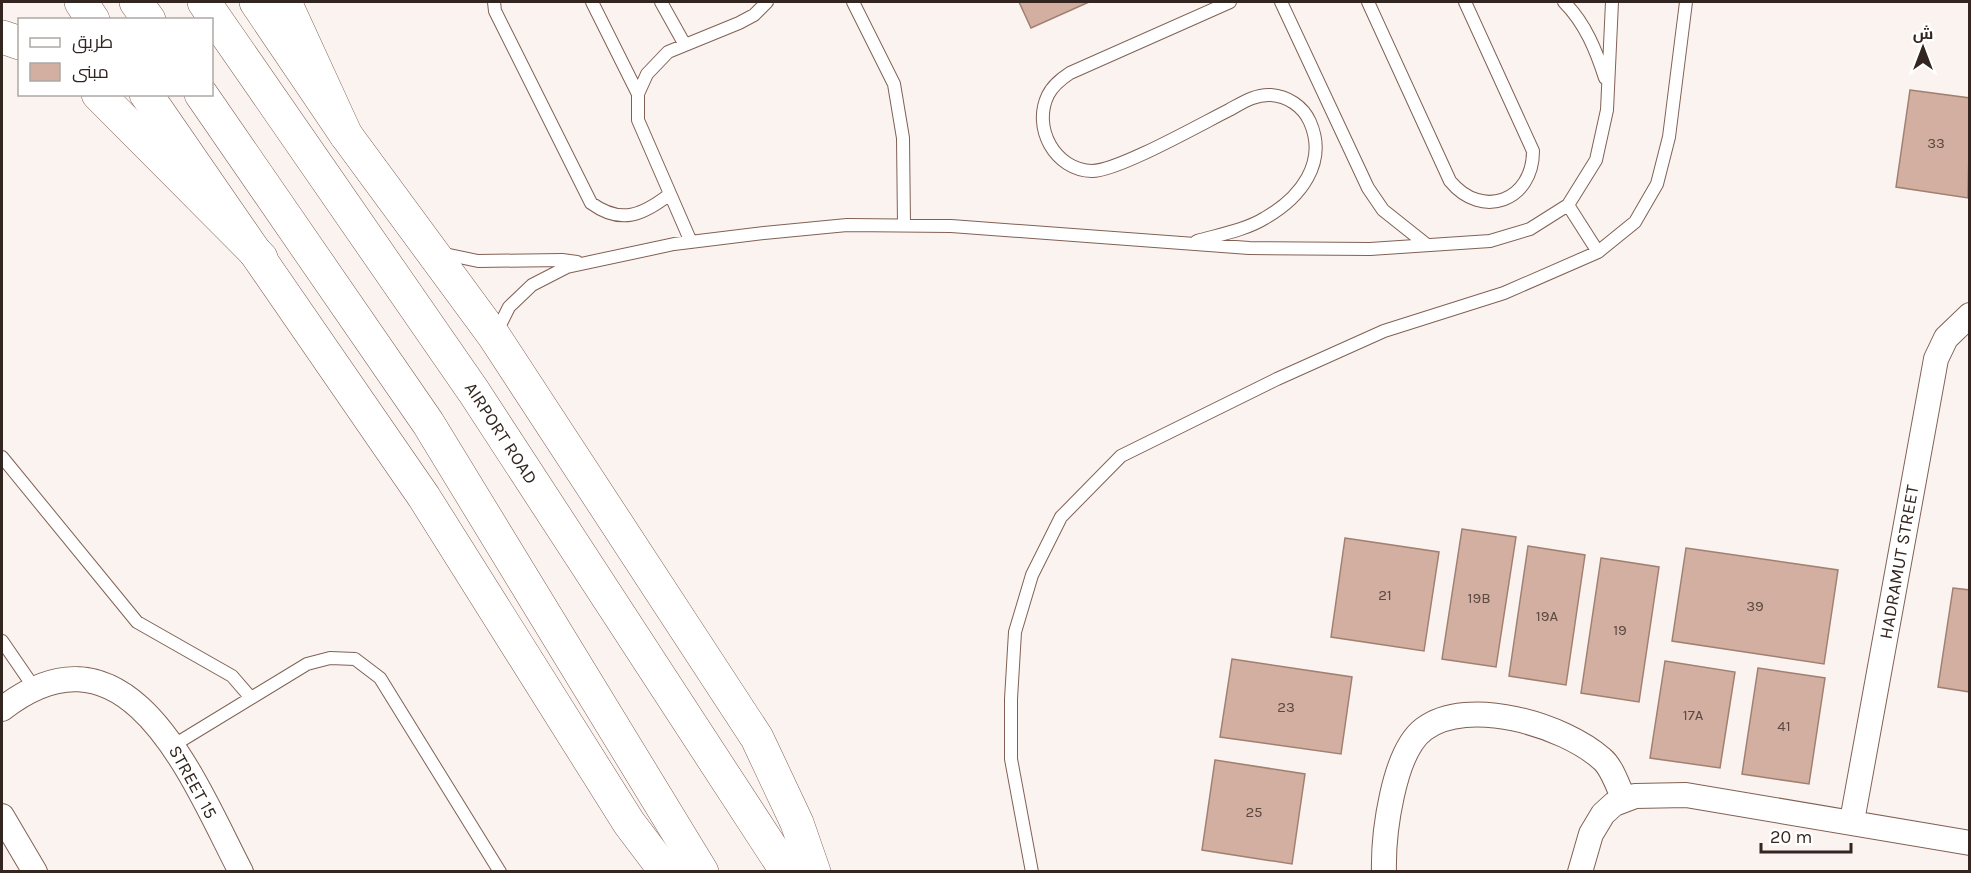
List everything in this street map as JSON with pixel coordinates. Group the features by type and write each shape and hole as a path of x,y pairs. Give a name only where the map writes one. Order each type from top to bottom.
{"main road":[{"path":"136,2 148,18"},
{"name":"AIRPORT ROAD","path":"204,2 474,392 787,872"},
{"path":"256,2 346,135 494,336 757,738 797,823 814,872"},
{"path":"285,2 346,135"},
{"path":"2,37 18,42"},
{"path":"100,96 261,258"},
{"path":"147,96 424,497 629,823 666,872"},
{"path":"202,96 428,423 702,872"}],"street":[{"name":"HADRAMUT STREET","path":"1852,821 1936,359 1946,338 1970,315"},
{"name":"STREET 15","path":"2,709 15,698 69,678 100,682 124,693 174,745 241,872"},
{"path":"1383,872 1390,802 1405,754 1422,730 1445,717 1494,716 1550,727 1579,741 1605,760 1624,799"},
{"path":"1580,872 1592,834 1603,814 1624,799 1635,796 1686,795 1852,821 1970,843"},
{"path":"2,816 35,872"}],"lane":[{"path":"494,2 495,10 591,203 605,213 632,215 654,206 670,194"},
{"path":"592,2 638,94"},
{"path":"660,2 684,45"},
{"path":"691,242 638,120 638,94 647,74 668,52 746,19 767,2"},
{"path":"853,2 894,84 903,138 904,225"},
{"path":"1190,244 1264,219 1287,202 1304,185 1312,170 1316,144 1308,118 1297,105 1286,97 1257,96 1122,163 1092,171 1077,168 1064,161 1053,151 1044,130 1043,108 1053,88 1070,73 1230,2"},
{"path":"1281,2 1368,188 1383,210 1427,245"},
{"path":"1368,2 1450,181 1459,192 1471,199 1497,201 1510,197 1525,183 1533,165 1533,151 1465,2"},
{"path":"1564,2 1574,12 1595,48 1609,88"},
{"path":"494,336 509,307 532,285 567,267 691,242 847,225 951,226 1249,248 1370,249 1490,241 1530,230 1568,205 1596,160 1607,111 1612,2"},
{"path":"1032,872 1011,759 1011,699 1015,632 1032,574 1061,517 1121,456 1277,379 1384,332 1504,293 1598,252 1635,222 1657,184 1669,137 1686,2"},
{"path":"1568,205 1598,252"},
{"path":"432,251 478,261 562,260 581,263"},
{"path":"2,457 137,622 232,676 251,698"},
{"path":"2,641 35,689"},
{"path":"174,745 306,664 330,658 355,659 380,678 500,872"}],"building":[{"path":"1019,2 1089,2 1031,28"},
{"path":"1910,90 1970,98 1968,198 1896,187"},
{"path":"1462,529 1516,537 1496,667 1442,659"},
{"path":"1345,538 1439,552 1424,651 1331,637"},
{"path":"1528,546 1585,555 1566,685 1509,676"},
{"path":"1686,548 1838,570 1824,664 1672,641"},
{"path":"1601,558 1659,567 1639,702 1581,693"},
{"path":"1953,588 1970,590 1970,692 1938,687"},
{"path":"1232,659 1352,677 1341,754 1220,737"},
{"path":"1665,661 1735,672 1720,768 1650,758"},
{"path":"1758,668 1825,678 1809,784 1742,774"},
{"path":"1215,760 1305,774 1292,864 1202,850"}]}
